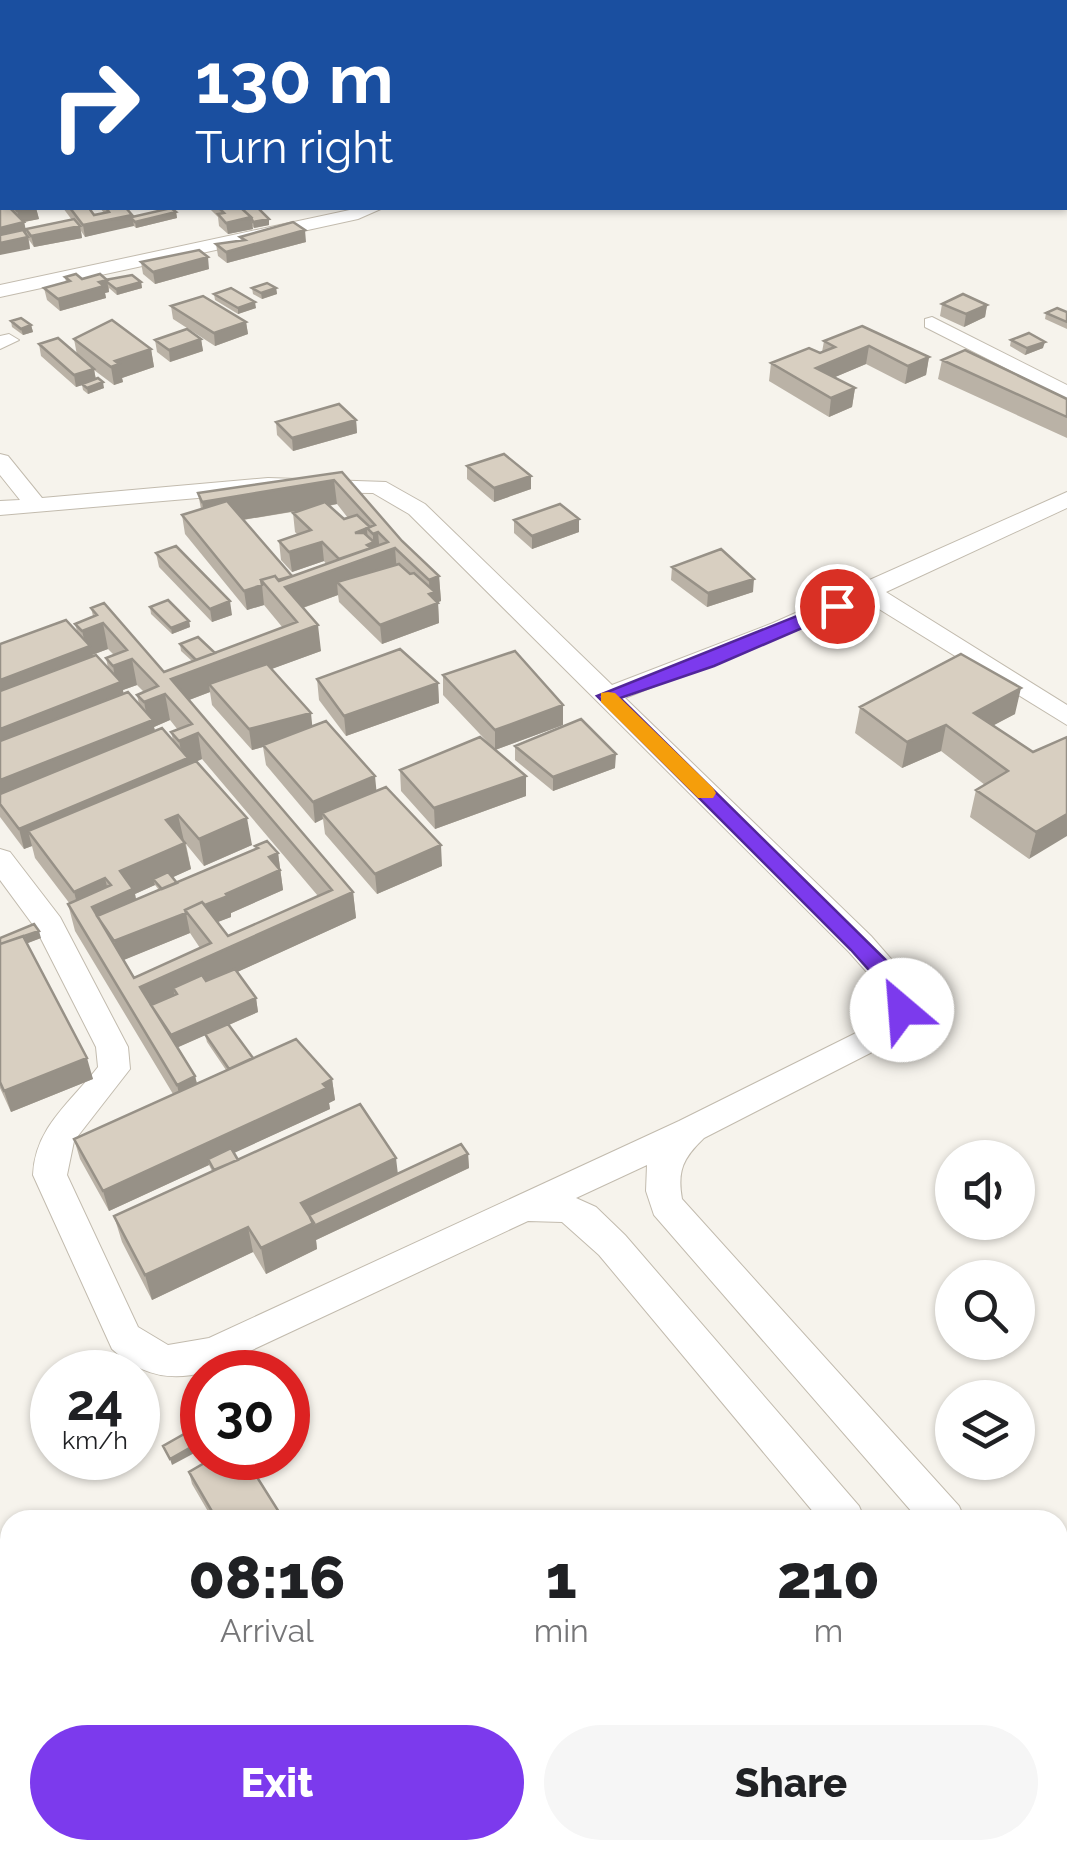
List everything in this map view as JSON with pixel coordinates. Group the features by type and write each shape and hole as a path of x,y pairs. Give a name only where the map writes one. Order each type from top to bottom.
{"street":[{"path":"0,291 369,210"},
{"path":"932,323 1067,394"},
{"path":"0,461 36,505"},
{"path":"0,508 268,485 378,487 417,509 860,944 895,984 902,1010 875,1036 692,1129 218,1352 190,1362 165,1361 142,1354 125,1338 50,1175 48,1156 56,1138 114,1069 112,1047 49,924 0,859"},
{"path":"606,696 707,662 870,592 1067,499"},
{"path":"870,592 1067,717"},
{"path":"692,1129 667,1152 660,1178 666,1205 936,1510"},
{"path":"524,1207 556,1203 584,1215 837,1510"}],"building":[{"path":"0,210 12,210 24,222 0,228"},
{"path":"72,210 90,210 94,215 128,210 132,215 83,225"},
{"path":"162,210 176,212 135,222 132,217"},
{"path":"221,210 243,210 251,217 226,223 218,214 224,213"},
{"path":"243,210 260,210 269,219 253,222"},
{"path":"74,219 80,226 31,236 26,229"},
{"path":"293,222 305,230 226,252 216,244 245,240 240,237"},
{"path":"23,230 28,237 0,243 0,235"},
{"path":"199,250 208,257 153,272 141,262"},
{"path":"76,274 82,279 100,274 107,280 99,282 104,286 58,299 44,288 70,281 65,277"},
{"path":"132,275 141,282 116,289 105,280"},
{"path":"267,283 276,288 261,293 252,288"},
{"path":"231,288 255,302 238,308 214,294"},
{"path":"963,294 987,305 966,314 942,304"},
{"path":"203,296 246,322 214,333 171,306"},
{"path":"1057,308 1067,312 1067,322 1046,313"},
{"path":"21,318 31,325 21,329 11,321"},
{"path":"112,320 151,349 115,361 119,364 111,367 74,339"},
{"path":"862,326 929,357 908,366 869,346 816,368 855,388 831,398 771,363 809,348 820,353 835,347 824,341"},
{"path":"187,329 201,339 169,350 155,340"},
{"path":"1029,333 1045,342 1027,348 1011,340"},
{"path":"58,338 94,369 74,375 39,344"},
{"path":"965,350 1067,399 1067,417 942,360"},
{"path":"98,378 103,382 87,388 82,384"},
{"path":"339,404 356,420 292,438 276,422"},
{"path":"504,454 531,476 494,488 467,466"},
{"path":"342,472 402,541 439,576 429,580 395,548 285,587 318,625 171,679 353,892 140,987 195,1076 177,1085 68,904 111,885 105,878 74,892 28,831 196,761 247,818 199,839 178,815 166,820 185,843 120,871 133,889 92,907 134,978 211,943 185,910 202,902 228,936 332,890 198,733 179,741 171,732 192,724 165,694 144,702 137,695 158,686 132,659 113,666 106,658 127,650 103,623 82,631 75,624 97,615 91,608 104,603 164,672 297,622 261,580 275,576 279,581 388,542 367,528 375,525 334,480 202,502 198,493"},
{"path":"227,501 292,576 261,580 262,585 244,591 182,515"},
{"path":"325,502 344,519 357,515 370,527 355,533 364,533 374,542 367,545 371,548 339,559 322,542 289,552 279,541 311,530 293,513"},
{"path":"560,504 579,519 532,536 514,520"},
{"path":"176,546 230,601 210,609 156,553"},
{"path":"721,549 754,579 708,593 672,567"},
{"path":"399,564 435,592 429,594 438,603 380,625 337,582"},
{"path":"168,600 189,621 171,628 150,607"},
{"path":"66,620 90,646 0,680 0,644"},
{"path":"198,637 215,653 196,660 180,644"},
{"path":"400,649 438,683 344,716 317,679"},
{"path":"515,651 563,705 495,730 443,675"},
{"path":"961,654 1021,688 974,713 1033,752 1067,737 1067,814 1036,832 976,790 1008,771 946,725 907,742 860,707"},
{"path":"96,655 121,682 0,729 0,691"},
{"path":"267,664 311,713 249,729 209,684"},
{"path":"128,692 153,720 0,780 0,741"},
{"path":"581,719 616,754 553,777 515,746"},
{"path":"326,721 375,776 313,802 263,745"},
{"path":"162,728 188,758 19,829 0,804 0,794"},
{"path":"480,737 526,776 434,808 400,770"},
{"path":"386,787 441,845 375,874 322,813"},
{"path":"267,841 278,853 269,857 280,870 228,896 205,905 202,902 185,910 186,913 114,941 97,916 258,848 255,846"},
{"path":"168,872 177,883 162,889 153,879"},
{"path":"34,924 39,931 0,944 0,938"},
{"path":"23,936 87,1058 4,1091 0,1082 0,944"},
{"path":"235,969 256,998 171,1035 151,1005 177,994 173,988 202,975 206,981"},
{"path":"228,1024 253,1058 229,1069 205,1034"},
{"path":"296,1039 332,1079 323,1084 327,1088 103,1191 74,1139"},
{"path":"360,1104 396,1158 301,1203 314,1223 261,1248 248,1227 145,1275 114,1216"},
{"path":"461,1144 468,1154 314,1226 309,1215"},
{"path":"231,1148 238,1160 214,1170 208,1159"},
{"path":"180,1436 180,1453 170,1459 163,1446"},
{"path":"194,1480 259,1480 278,1510 211,1510"}],"slow traffic":[{"path":"608,698 706,793"}],"route":[{"path":"837,606 707,662 606,696 860,944 895,984 902,1010"}]}
